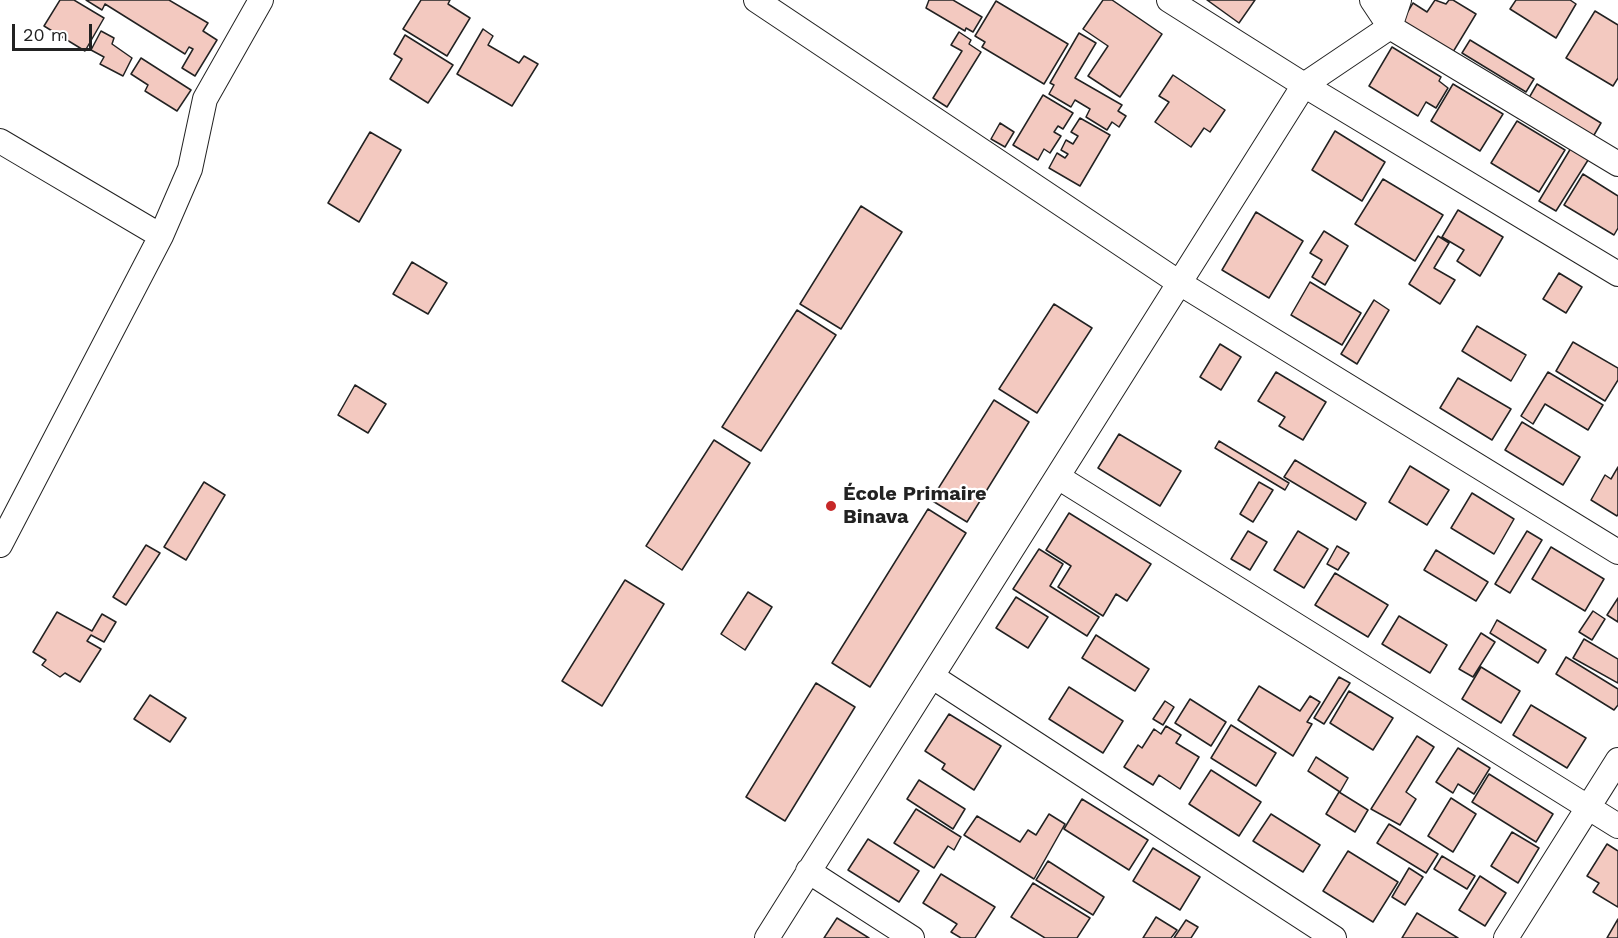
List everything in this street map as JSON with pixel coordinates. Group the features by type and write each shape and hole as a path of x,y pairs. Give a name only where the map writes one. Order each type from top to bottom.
{"street":[{"path":"0,545 161,236 190,169 205,99 261,0"},
{"path":"756,0 1178,282 1618,552"},
{"path":"1169,0 1304,85 1618,274"},
{"path":"1372,0 1390,27 1618,164"},
{"path":"767,938 1304,85 1390,27 1400,0"},
{"path":"0,141 161,236"},
{"path":"1058,477 1618,826"},
{"path":"933,677 1334,938"},
{"path":"1506,938 1618,760"},
{"path":"808,871 912,938"}],"building":[{"path":"60,0 74,0 104,18 85,51 44,26"},
{"path":"86,0 169,0 208,23 203,31 217,40 195,76 182,68 193,49 189,47 185,54 105,4 102,10"},
{"path":"421,0 450,0 448,4 470,18 447,56 403,29"},
{"path":"929,0 953,0 982,17 973,32 966,28 965,31 926,8"},
{"path":"1103,0 1112,0 1162,34 1120,97 1088,76 1108,46 1083,29"},
{"path":"1207,0 1255,0 1239,23"},
{"path":"1435,0 1446,4 1449,0 1453,0 1476,14 1453,52 1402,21 1413,3 1427,12"},
{"path":"1516,0 1570,0 1576,4 1556,38 1510,9"},
{"path":"996,1 1068,44 1044,84 982,47 985,42 975,36"},
{"path":"1595,11 1618,25 1618,78 1613,86 1566,58"},
{"path":"483,29 493,36 488,45 519,63 524,56 538,64 512,106 457,74"},
{"path":"101,31 114,38 112,44 132,58 123,76 100,64 104,57 91,50"},
{"path":"959,32 971,40 969,44 981,52 947,107 933,98 962,51 951,45"},
{"path":"1079,33 1096,43 1075,78 1122,105 1118,111 1126,116 1119,127 1112,122 1107,130 1086,117 1090,109 1075,100 1071,107 1049,94 1054,85 1050,83"},
{"path":"405,35 453,65 428,103 390,79 402,59 394,54"},
{"path":"1470,40 1534,79 1526,92 1462,53"},
{"path":"1392,47 1441,77 1439,81 1448,88 1436,108 1426,102 1418,116 1369,86"},
{"path":"141,58 191,90 177,111 145,91 148,85 131,74"},
{"path":"1173,75 1225,110 1210,132 1204,128 1191,147 1155,122 1169,102 1159,96"},
{"path":"1453,84 1503,114 1480,151 1431,121"},
{"path":"1537,84 1601,123 1590,142 1526,103"},
{"path":"1043,95 1073,113 1063,129 1058,126 1054,132 1061,136 1050,153 1044,149 1038,160 1013,145"},
{"path":"1080,118 1110,135 1080,186 1049,168 1057,153 1065,158 1068,154 1061,150 1066,140 1073,144 1078,136 1071,132"},
{"path":"1517,121 1565,150 1539,192 1491,163"},
{"path":"1000,123 1014,132 1005,147 991,139"},
{"path":"1335,131 1385,162 1362,201 1312,170"},
{"path":"370,132 401,150 359,222 328,203"},
{"path":"1577,138 1595,149 1556,211 1539,201"},
{"path":"1583,174 1618,196 1618,228 1614,235 1564,205"},
{"path":"1383,179 1443,215 1415,261 1355,224"},
{"path":"861,206 902,232 841,329 800,304"},
{"path":"1458,210 1503,237 1480,276 1457,261 1464,250 1442,237"},
{"path":"1256,212 1303,241 1269,298 1222,270"},
{"path":"1324,231 1348,246 1325,285 1312,277 1322,260 1310,253"},
{"path":"1438,236 1449,243 1434,268 1455,280 1440,304 1409,284"},
{"path":"412,262 447,283 428,314 393,294"},
{"path":"1559,273 1582,287 1566,313 1543,299"},
{"path":"1310,282 1361,313 1342,345 1291,315"},
{"path":"1374,300 1389,310 1357,364 1341,354"},
{"path":"1054,304 1092,328 1037,413 999,389"},
{"path":"797,310 836,335 761,451 722,427"},
{"path":"1477,326 1526,355 1511,381 1462,351"},
{"path":"1573,342 1618,368 1618,380 1605,401 1556,371"},
{"path":"1220,344 1241,357 1221,390 1200,377"},
{"path":"1276,372 1326,402 1303,440 1279,426 1285,417 1258,401"},
{"path":"1548,372 1603,405 1588,430 1545,404 1533,424 1521,416"},
{"path":"1458,378 1511,409 1492,440 1440,408"},
{"path":"355,385 386,404 368,433 338,415"},
{"path":"994,400 1029,422 967,522 931,500"},
{"path":"1522,422 1580,457 1563,485 1505,450"},
{"path":"1119,434 1181,471 1160,506 1098,468"},
{"path":"714,440 750,463 682,570 646,546"},
{"path":"1219,441 1289,483 1285,490 1215,448"},
{"path":"1295,460 1366,503 1356,520 1284,477"},
{"path":"1410,466 1449,490 1427,525 1389,502"},
{"path":"1618,467 1617,516 1591,500 1605,475 1611,479"},
{"path":"204,482 225,495 186,560 164,547"},
{"path":"1259,482 1273,490 1253,522 1240,514"},
{"path":"1472,493 1514,519 1494,554 1451,528"},
{"path":"928,509 966,533 870,687 832,663"},
{"path":"1069,513 1151,564 1127,601 1116,594 1103,616 1058,587 1071,566 1046,550"},
{"path":"1248,531 1267,542 1250,570 1231,559"},
{"path":"1298,531 1328,549 1304,588 1274,570"},
{"path":"1527,531 1542,540 1510,593 1495,584"},
{"path":"146,545 160,553 126,605 113,597"},
{"path":"1337,546 1349,553 1338,570 1327,564"},
{"path":"1551,547 1604,579 1585,611 1532,579"},
{"path":"1039,549 1063,564 1050,586 1099,617 1087,636 1013,589"},
{"path":"1436,550 1488,582 1476,601 1424,570"},
{"path":"1335,573 1388,605 1368,637 1315,605"},
{"path":"625,580 664,604 602,706 562,681"},
{"path":"748,592 772,607 745,650 721,634"},
{"path":"1016,597 1048,617 1028,648 996,628"},
{"path":"1618,598 1618,622 1607,615"},
{"path":"1593,611 1605,619 1592,640 1579,632"},
{"path":"57,612 92,631 102,614 116,622 104,642 91,635 87,641 101,649 80,682 65,673 60,677 42,665 46,660 33,652"},
{"path":"1399,616 1447,645 1430,673 1382,644"},
{"path":"1497,620 1546,650 1538,663 1490,633"},
{"path":"1481,633 1495,642 1473,677 1459,669"},
{"path":"1096,635 1149,669 1135,691 1082,658"},
{"path":"1584,639 1618,659 1618,683 1573,658"},
{"path":"1566,657 1618,689 1618,705 1614,710 1556,674"},
{"path":"1481,667 1520,691 1501,723 1462,699"},
{"path":"1339,677 1350,683 1324,724 1314,718"},
{"path":"816,683 855,707 785,821 746,797"},
{"path":"1259,686 1300,711 1310,696 1320,702 1307,722 1312,724 1293,756 1238,720"},
{"path":"1069,687 1123,721 1103,753 1049,719"},
{"path":"1349,691 1393,718 1373,750 1330,723"},
{"path":"150,695 186,718 170,742 134,719"},
{"path":"1190,699 1226,722 1211,746 1175,723"},
{"path":"1165,701 1174,707 1163,725 1153,719"},
{"path":"1531,705 1586,738 1567,768 1513,735"},
{"path":"949,714 1001,746 974,790 942,769 945,764 925,751"},
{"path":"1231,725 1276,753 1256,786 1211,758"},
{"path":"1166,726 1181,735 1176,743 1199,757 1180,789 1159,775 1153,785 1124,767 1138,745 1142,748 1154,729 1161,734"},
{"path":"1417,736 1434,747 1406,792 1416,799 1400,825 1371,809"},
{"path":"1458,748 1490,768 1474,794 1458,784 1453,793 1436,782"},
{"path":"1316,757 1348,778 1340,792 1308,771"},
{"path":"1211,770 1261,802 1239,836 1189,804"},
{"path":"1489,774 1553,814 1536,842 1472,802"},
{"path":"919,780 965,809 953,829 907,799"},
{"path":"1339,792 1368,810 1355,832 1326,814"},
{"path":"1451,798 1476,814 1453,852 1428,836"},
{"path":"1082,799 1148,840 1129,870 1064,829"},
{"path":"916,809 961,837 954,850 948,846 934,868 894,843"},
{"path":"1049,814 1065,824 1034,879 964,835 977,816 1020,842 1028,830 1036,835"},
{"path":"1271,814 1320,845 1303,872 1253,841"},
{"path":"1389,824 1438,854 1426,873 1377,843"},
{"path":"1512,832 1539,848 1518,883 1491,866"},
{"path":"868,839 919,871 899,902 848,870"},
{"path":"1607,844 1618,851 1618,907 1593,892 1599,883 1587,876"},
{"path":"1153,848 1200,877 1180,910 1133,881"},
{"path":"1348,851 1398,882 1373,922 1323,891"},
{"path":"1442,856 1475,876 1467,889 1434,869"},
{"path":"1048,861 1104,897 1093,915 1036,880"},
{"path":"1409,868 1423,877 1405,905 1392,897"},
{"path":"941,874 995,907 975,938 961,938 951,932 957,924 923,903"},
{"path":"1480,876 1506,893 1485,926 1459,910"},
{"path":"1033,883 1090,918 1077,938 1045,938 1011,917"},
{"path":"1417,913 1458,938 1402,938"},
{"path":"1156,917 1177,930 1171,938 1143,938"},
{"path":"837,918 869,938 824,938"},
{"path":"1618,919 1618,938 1607,938"},
{"path":"1186,920 1198,927 1191,938 1174,938"}],"place":[{"name":"École Primaire Binava","path":"831,506"}]}
